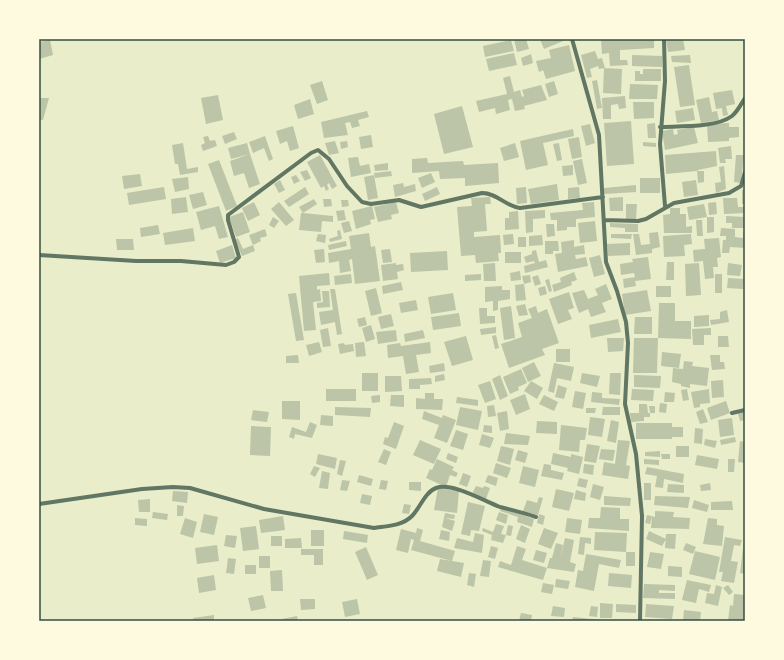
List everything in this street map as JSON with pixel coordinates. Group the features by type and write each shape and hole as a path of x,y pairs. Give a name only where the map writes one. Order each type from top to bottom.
{"street":[{"path":"572,39 599,135 606,262 624,316 628,343 625,404 636,454 642,516 640,621"},
{"path":"664,39 666,81 660,127 665,206"},
{"path":"660,127 726,120 738,109 745,98"},
{"path":"39,255 136,261 182,261 226,265 230,264 239,257 228,220 228,215 311,153 318,150 329,159 347,186 362,202 371,204 399,200 421,207 482,193 489,193 512,207 520,208 603,197"},
{"path":"604,220 638,221 646,219 665,206 674,203 729,193 741,186 745,172"},
{"path":"732,413 745,410"},
{"path":"39,504 142,489 173,487 190,488 264,509 374,528 388,526 407,520 412,516 430,492 440,487 459,490 500,506 536,517"}],"building":[{"path":"514,39 526,39 529,49 517,52"},
{"path":"540,39 568,39 544,49"},
{"path":"601,39 654,39 654,48 620,50 620,60 627,60 628,65 610,66 609,53 602,54"},
{"path":"666,39 683,39 685,50 668,52"},
{"path":"50,40 53,55 39,59 39,42"},
{"path":"511,40 514,51 485,57 483,46"},
{"path":"569,45 575,71 546,79 543,70 539,72 536,61 551,58 549,50"},
{"path":"595,51 598,59 602,58 605,68 599,69 598,66 590,69 592,77 587,78 581,55"},
{"path":"514,53 517,65 489,71 486,59"},
{"path":"531,54 533,63 523,66 521,58"},
{"path":"632,55 662,56 662,67 632,66"},
{"path":"690,55 691,63 672,62 671,56"},
{"path":"689,65 695,105 680,107 674,67"},
{"path":"604,68 622,69 621,94 603,93"},
{"path":"643,69 661,69 661,81 635,81 635,71 640,71 640,74 643,74"},
{"path":"510,76 514,92 520,90 522,97 524,96 522,90 541,85 547,100 524,106 525,109 515,111 512,99 508,100 510,110 496,114 495,108 479,112 476,101 507,94 503,78"},
{"path":"597,80 602,108 597,109 592,81"},
{"path":"322,81 328,100 317,104 310,85"},
{"path":"554,81 558,94 549,97 545,84"},
{"path":"630,84 658,85 657,99 629,99"},
{"path":"732,90 735,104 726,106 728,115 723,116 722,108 716,109 713,93"},
{"path":"218,95 223,120 206,124 201,98"},
{"path":"625,96 626,108 619,109 618,104 611,105 611,119 603,119 602,98"},
{"path":"709,97 712,112 717,111 719,120 701,123 696,100"},
{"path":"39,98 49,98 43,120 39,120"},
{"path":"310,99 314,114 298,119 294,105"},
{"path":"633,102 654,102 654,118 634,119"},
{"path":"462,106 473,147 444,154 434,114"},
{"path":"693,108 695,120 677,123 675,111"},
{"path":"367,111 369,117 358,120 360,126 352,128 350,122 345,123 348,135 324,138 321,122"},
{"path":"631,121 634,164 607,166 604,123"},
{"path":"655,123 656,138 648,138 647,124"},
{"path":"729,123 729,127 739,127 739,137 729,138 729,141 708,142 707,124"},
{"path":"590,124 595,143 586,146 581,126"},
{"path":"293,126 299,148 290,151 287,141 280,144 276,131"},
{"path":"694,127 698,143 665,150 662,131 673,129 674,135 678,134 677,130"},
{"path":"573,129 574,136 543,143 548,165 526,170 520,141"},
{"path":"234,132 237,139 225,144 222,136"},
{"path":"371,135 373,147 361,149 359,137"},
{"path":"208,136 210,141 215,140 217,146 203,151 201,145 205,143 203,137"},
{"path":"265,136 273,159 269,161 264,148 253,153 249,142"},
{"path":"579,137 582,157 572,159 568,139"},
{"path":"335,141 339,153 329,155 325,143"},
{"path":"347,141 348,147 341,149 340,142"},
{"path":"643,142 656,143 656,147 643,146"},
{"path":"183,143 187,169 198,167 198,172 180,175 178,164 175,164 172,145"},
{"path":"247,143 250,154 231,159 228,148"},
{"path":"515,143 519,157 504,161 500,148"},
{"path":"559,143 562,160 557,161 553,144"},
{"path":"731,146 732,159 725,159 726,163 720,163 718,148"},
{"path":"716,151 717,166 697,171 666,174 665,155"},
{"path":"250,154 260,184 249,188 244,173 234,176 230,161"},
{"path":"320,155 337,186 332,189 329,183 327,185 329,189 326,191 324,186 321,188 307,162"},
{"path":"736,155 744,155 741,183 734,182"},
{"path":"358,157 360,166 369,164 371,173 351,177 348,158"},
{"path":"427,158 428,163 463,161 464,165 498,163 499,183 465,186 465,178 440,179 439,171 412,173 412,159"},
{"path":"582,159 587,183 578,185 573,161"},
{"path":"219,160 237,206 226,211 208,164"},
{"path":"388,163 388,170 375,171 374,165"},
{"path":"573,165 573,175 563,176 562,166"},
{"path":"724,166 726,189 716,193 715,183 721,182 719,167"},
{"path":"307,170 311,178 305,181 300,172"},
{"path":"391,171 392,176 375,178 374,173"},
{"path":"697,171 704,171 704,182 698,183"},
{"path":"431,173 435,182 422,188 418,178"},
{"path":"140,174 142,186 124,189 122,176"},
{"path":"296,175 300,181 294,184 291,177"},
{"path":"374,175 378,198 368,200 364,177"},
{"path":"188,177 189,189 175,192 172,179"},
{"path":"640,178 660,178 660,193 640,193"},
{"path":"280,180 285,190 279,193 274,184"},
{"path":"696,180 698,195 684,197 682,182"},
{"path":"403,183 404,187 415,184 416,191 395,197 393,185"},
{"path":"557,184 559,200 531,204 528,189"},
{"path":"636,185 636,192 604,194 604,188"},
{"path":"164,187 166,199 129,205 127,193"},
{"path":"305,187 309,194 289,207 284,201"},
{"path":"437,187 440,194 425,201 422,194"},
{"path":"526,187 527,203 517,204 516,188"},
{"path":"579,187 580,198 568,199 568,188"},
{"path":"742,190 745,190 745,204 742,204"},
{"path":"203,192 207,205 193,209 189,195"},
{"path":"186,197 188,212 172,214 171,199"},
{"path":"490,197 491,204 485,204 487,231 474,232 474,237 500,235 501,253 498,253 499,261 476,263 475,255 461,256 457,207 472,206 471,198"},
{"path":"623,197 623,211 610,211 609,198"},
{"path":"723,198 737,198 738,207 745,207 745,213 724,214"},
{"path":"314,199 317,204 303,213 299,207"},
{"path":"323,199 331,199 332,206 324,207"},
{"path":"341,200 348,200 349,206 342,207"},
{"path":"254,202 260,215 248,221 242,208"},
{"path":"279,202 294,220 286,226 271,209"},
{"path":"396,202 399,213 391,215 392,219 378,222 374,207"},
{"path":"594,202 595,217 576,219 576,227 567,227 567,230 557,231 557,220 551,220 550,213 583,210 582,203"},
{"path":"716,202 717,214 709,215 708,203"},
{"path":"626,204 637,204 636,219 626,219"},
{"path":"704,204 707,217 689,220 687,207"},
{"path":"219,206 228,237 219,239 215,226 201,230 196,212"},
{"path":"372,206 375,219 370,220 371,224 356,229 352,211"},
{"path":"670,208 680,208 680,214 686,214 686,227 692,226 692,233 664,233 663,215 670,214"},
{"path":"344,210 346,220 338,221 336,211"},
{"path":"545,210 545,218 533,219 533,232 526,233 525,211"},
{"path":"518,211 519,229 505,230 505,218 509,218 509,212"},
{"path":"243,212 250,232 236,237 229,217"},
{"path":"301,213 333,216 333,222 322,221 321,232 299,230"},
{"path":"726,216 745,217 745,228 732,228 732,223 726,223"},
{"path":"273,217 279,221 274,228 269,225"},
{"path":"707,217 714,217 714,232 707,233"},
{"path":"696,220 702,220 703,236 697,236"},
{"path":"349,221 352,231 344,233 341,223"},
{"path":"595,221 597,241 580,243 578,223"},
{"path":"610,223 638,224 638,232 625,232 625,228 610,227"},
{"path":"546,224 554,224 555,236 547,237"},
{"path":"158,225 160,234 141,237 140,228"},
{"path":"193,228 195,241 165,245 163,233"},
{"path":"721,228 735,229 735,237 743,238 743,232 745,233 745,248 730,247 729,253 722,253 723,240 726,240 726,236 720,236"},
{"path":"265,229 267,236 260,238 261,241 253,245 249,235"},
{"path":"340,230 342,239 330,242 329,239 338,236 337,231"},
{"path":"658,232 660,247 652,249 652,253 636,255 633,234 639,234 641,245 650,244 649,233"},
{"path":"369,233 371,247 375,246 380,281 355,284 352,259 349,260 351,271 340,273 339,261 329,263 328,253 351,249 349,236"},
{"path":"318,234 326,235 325,243 316,241"},
{"path":"513,234 514,244 504,245 503,235"},
{"path":"611,234 632,234 631,239 611,238"},
{"path":"691,234 692,244 684,245 685,256 664,257 663,236"},
{"path":"542,235 543,245 529,246 529,236"},
{"path":"518,237 526,237 526,247 518,247"},
{"path":"238,238 243,249 253,245 255,251 242,256 235,240"},
{"path":"719,238 721,257 717,258 718,267 713,267 714,278 705,279 703,261 694,262 693,250 705,249 704,239"},
{"path":"116,239 133,239 134,250 117,250"},
{"path":"574,240 574,247 584,245 585,254 575,255 576,259 586,257 588,266 558,272 555,254 562,253 561,242"},
{"path":"346,241 347,246 329,250 328,245"},
{"path":"545,241 558,241 559,251 553,251 553,254 545,254"},
{"path":"630,243 630,255 608,256 607,244"},
{"path":"232,245 236,258 220,263 216,251"},
{"path":"324,249 325,262 316,263 314,250"},
{"path":"390,249 392,262 383,263 381,250"},
{"path":"536,250 539,262 546,260 548,267 525,273 524,266 535,263 534,261 526,263 524,257 532,254 532,251"},
{"path":"447,251 448,270 411,272 410,253"},
{"path":"505,252 521,252 521,263 505,263"},
{"path":"600,255 605,274 594,277 589,258"},
{"path":"648,257 651,279 635,281 636,286 624,288 623,279 635,277 634,273 621,275 620,264 633,262 632,259"},
{"path":"667,262 674,262 674,280 666,280"},
{"path":"396,263 396,265 403,264 404,270 397,272 398,279 383,281 381,265"},
{"path":"495,263 496,281 484,281 483,264"},
{"path":"699,263 701,295 686,296 685,264"},
{"path":"728,263 742,265 740,276 727,275"},
{"path":"520,271 521,280 511,281 510,273"},
{"path":"574,272 577,280 571,282 572,285 554,292 552,285 561,282 560,278"},
{"path":"329,273 330,285 317,286 317,290 320,289 321,301 313,302 316,330 304,331 299,276"},
{"path":"351,274 352,283 335,285 334,276"},
{"path":"481,274 481,280 465,281 465,275"},
{"path":"715,274 722,274 722,293 715,293"},
{"path":"530,275 531,282 524,284 522,276"},
{"path":"538,275 541,284 535,286 532,277"},
{"path":"728,278 744,279 743,289 727,288"},
{"path":"549,279 552,291 549,292 545,280"},
{"path":"401,282 403,290 383,294 382,286"},
{"path":"524,284 526,300 516,301 515,285"},
{"path":"606,284 612,299 602,303 606,312 591,317 588,309 579,313 572,293 584,290 588,299 598,295 595,289"},
{"path":"502,286 502,290 510,290 510,299 498,301 498,310 493,311 493,301 485,302 485,287"},
{"path":"545,286 547,294 540,296 538,288"},
{"path":"656,286 671,286 671,297 656,297"},
{"path":"376,288 382,313 371,316 365,291"},
{"path":"330,289 335,289 342,334 337,335 335,322 321,325 319,312 333,310"},
{"path":"647,290 651,311 625,315 622,294"},
{"path":"322,291 329,291 330,307 317,308 317,303 323,302"},
{"path":"569,292 574,308 568,310 572,319 558,324 549,299"},
{"path":"296,293 304,340 296,341 288,294"},
{"path":"453,293 456,310 431,314 428,297"},
{"path":"416,300 418,310 401,313 399,303"},
{"path":"659,303 675,303 675,321 691,321 691,339 658,338"},
{"path":"525,304 528,315 519,316 516,306"},
{"path":"511,306 515,338 504,340 500,308"},
{"path":"536,306 538,313 547,309 559,343 542,349 545,355 509,368 501,344 522,337 518,323 532,318 528,309"},
{"path":"479,308 487,308 487,316 495,316 495,323 480,324"},
{"path":"727,310 729,322 711,325 710,320 720,319 720,312"},
{"path":"459,313 461,326 433,330 431,317"},
{"path":"391,314 394,326 381,329 378,317"},
{"path":"709,315 709,326 694,327 694,316"},
{"path":"365,317 367,325 359,327 357,319"},
{"path":"635,317 652,317 652,334 634,334"},
{"path":"618,319 621,332 591,338 589,325"},
{"path":"371,325 375,339 366,342 362,328"},
{"path":"496,327 496,333 481,335 480,329"},
{"path":"328,328 331,346 323,347 320,330"},
{"path":"711,328 711,335 704,335 704,345 693,345 692,329"},
{"path":"396,330 397,341 378,344 376,332"},
{"path":"423,330 425,338 405,342 404,334"},
{"path":"496,335 499,348 495,349 492,336"},
{"path":"466,336 473,360 452,366 444,342"},
{"path":"718,336 728,336 729,347 718,347"},
{"path":"607,338 624,338 623,351 608,352"},
{"path":"634,338 658,338 657,373 633,373"},
{"path":"319,342 322,352 309,356 306,345"},
{"path":"364,342 366,356 356,357 355,343"},
{"path":"430,342 431,353 416,355 419,372 406,374 403,356 388,358 387,345 400,343 401,346"},
{"path":"344,343 345,345 353,344 354,351 340,354 338,344"},
{"path":"556,349 570,349 570,362 556,362"},
{"path":"662,352 681,354 679,368 661,366"},
{"path":"298,355 299,363 286,363 286,356"},
{"path":"710,355 720,355 720,362 724,362 725,369 712,370"},
{"path":"684,361 693,362 692,366 709,368 707,386 690,384 690,388 672,382 673,368 683,369"},
{"path":"534,362 541,376 528,382 522,368"},
{"path":"444,363 445,371 430,373 429,366"},
{"path":"554,363 574,367 571,381 557,378 554,393 548,391"},
{"path":"521,369 527,383 518,387 519,390 510,394 503,377"},
{"path":"362,373 378,373 378,391 362,391"},
{"path":"582,373 600,376 597,387 580,383"},
{"path":"610,373 621,373 620,395 609,394"},
{"path":"444,374 445,380 435,382 435,376"},
{"path":"500,375 508,396 500,400 492,379"},
{"path":"634,375 661,376 660,388 634,387"},
{"path":"385,376 401,376 402,391 385,392"},
{"path":"431,378 432,384 420,385 420,389 409,389 409,379"},
{"path":"723,380 724,397 712,398 711,381"},
{"path":"490,381 496,399 485,403 478,385"},
{"path":"531,381 543,388 537,399 524,391"},
{"path":"558,385 567,388 564,399 555,397"},
{"path":"326,389 356,389 356,401 326,401"},
{"path":"632,389 654,390 653,401 631,400"},
{"path":"687,389 689,400 683,401 681,390"},
{"path":"709,389 710,403 700,404 700,407 694,408 691,392"},
{"path":"575,391 586,393 583,409 572,407"},
{"path":"592,392 602,393 602,398 620,399 619,405 591,402"},
{"path":"665,392 675,393 674,402 664,402"},
{"path":"425,393 434,393 434,399 443,399 442,410 416,409 416,398 425,399"},
{"path":"525,394 530,409 516,415 510,400"},
{"path":"380,395 380,402 372,403 371,396"},
{"path":"391,395 404,395 404,407 390,406"},
{"path":"544,395 558,402 554,411 539,404"},
{"path":"457,397 478,400 478,406 456,403"},
{"path":"282,401 300,401 300,420 282,419"},
{"path":"726,401 730,413 711,420 707,408"},
{"path":"660,403 667,404 666,413 659,412"},
{"path":"639,404 647,404 650,417 644,417 644,421 631,422 630,413 639,413"},
{"path":"494,405 496,416 488,417 487,406"},
{"path":"649,406 655,406 655,413 650,413"},
{"path":"335,407 371,408 370,417 335,415"},
{"path":"460,407 482,411 478,430 456,425"},
{"path":"603,407 620,407 620,415 602,415"},
{"path":"586,408 596,408 595,413 586,413"},
{"path":"703,409 708,422 700,424 696,412"},
{"path":"253,410 269,412 267,422 251,420"},
{"path":"424,411 442,418 443,415 456,420 447,443 434,438 439,425 422,419"},
{"path":"507,411 509,429 500,431 497,413"},
{"path":"745,412 745,420 740,421 738,414"},
{"path":"321,415 333,416 333,426 320,425"},
{"path":"590,417 605,419 602,437 588,435"},
{"path":"732,418 734,435 720,437 718,420"},
{"path":"611,420 619,422 616,443 607,441"},
{"path":"537,421 557,422 557,434 536,433"},
{"path":"310,422 317,425 312,438 295,434 294,439 289,437 292,427 306,432"},
{"path":"394,422 404,426 396,449 383,444 385,437 388,438"},
{"path":"636,423 672,423 672,427 683,427 683,437 672,437 672,439 636,439"},
{"path":"484,425 492,426 492,433 483,432"},
{"path":"561,425 587,428 585,440 580,440 579,452 559,450"},
{"path":"251,426 271,427 270,456 250,455"},
{"path":"695,428 703,429 702,444 694,443"},
{"path":"456,430 468,434 463,450 450,446"},
{"path":"506,433 530,436 528,445 504,444"},
{"path":"482,434 494,438 490,448 479,445"},
{"path":"735,437 736,442 721,445 720,440"},
{"path":"705,439 717,441 715,448 704,445"},
{"path":"420,440 441,449 434,464 413,455"},
{"path":"618,440 630,441 626,465 630,466 628,479 602,475 604,462 615,464"},
{"path":"740,441 745,442 745,463 738,462"},
{"path":"587,444 600,446 596,463 584,461"},
{"path":"501,446 514,449 510,465 497,461"},
{"path":"676,446 689,446 689,457 676,457"},
{"path":"384,449 391,452 386,465 378,462"},
{"path":"601,449 615,450 613,461 599,459"},
{"path":"518,450 528,453 525,463 515,460"},
{"path":"660,451 660,457 645,456 645,452"},
{"path":"448,453 458,457 456,463 446,459"},
{"path":"553,453 571,457 571,454 583,457 579,474 567,471 568,468 551,464"},
{"path":"318,454 337,458 335,469 316,464"},
{"path":"661,454 670,454 670,459 662,459"},
{"path":"697,455 719,459 717,469 695,465"},
{"path":"437,459 454,467 452,470 458,473 456,477 450,475 446,487 426,478"},
{"path":"644,459 659,460 659,465 644,464"},
{"path":"728,459 735,459 734,472 728,472"},
{"path":"340,460 346,461 342,476 337,474"},
{"path":"496,463 511,468 507,478 493,473"},
{"path":"544,464 551,465 551,470 564,473 562,480 541,476"},
{"path":"584,464 594,465 593,475 583,473"},
{"path":"314,466 320,468 315,477 310,474"},
{"path":"523,466 539,470 535,487 519,483"},
{"path":"647,467 684,474 683,483 664,479 663,488 655,487 657,476 645,474"},
{"path":"322,471 330,473 328,489 319,488"},
{"path":"463,473 471,476 467,487 459,484"},
{"path":"359,475 373,479 371,486 357,482"},
{"path":"488,475 498,478 496,486 485,482"},
{"path":"579,478 588,480 586,488 577,486"},
{"path":"342,480 350,481 347,491 340,490"},
{"path":"381,480 388,481 386,490 379,489"},
{"path":"409,482 421,482 421,491 409,490"},
{"path":"644,483 651,483 651,500 644,500"},
{"path":"710,483 711,490 701,491 700,485"},
{"path":"593,484 604,487 600,500 590,497"},
{"path":"668,484 684,485 684,493 667,492"},
{"path":"476,486 490,488 486,499 472,494"},
{"path":"438,488 459,491 457,513 434,510"},
{"path":"556,489 574,493 569,511 552,507"},
{"path":"576,490 586,493 585,501 574,499"},
{"path":"173,491 188,492 187,503 172,501"},
{"path":"362,494 372,496 370,505 360,503"},
{"path":"604,496 631,498 630,506 604,505"},
{"path":"655,496 690,497 688,508 654,505"},
{"path":"539,497 543,498 538,515 523,511 527,500 537,503"},
{"path":"150,499 150,512 139,512 138,500"},
{"path":"694,500 709,505 707,512 692,508"},
{"path":"732,501 733,510 711,510 711,502"},
{"path":"468,502 485,506 479,531 471,530 470,536 461,534"},
{"path":"404,504 411,505 409,514 402,513"},
{"path":"177,505 184,506 183,516 177,516"},
{"path":"601,507 620,508 620,519 629,519 629,531 588,528 589,518 600,518"},
{"path":"502,508 534,519 532,527 517,522 518,517 500,511"},
{"path":"655,511 674,512 673,517 690,518 689,529 651,528 652,516 655,517"},
{"path":"153,512 168,514 167,520 152,518"},
{"path":"499,512 508,515 506,524 496,520"},
{"path":"445,513 455,515 454,519 445,518 455,521 452,531 442,527"},
{"path":"204,514 218,517 214,535 200,532"},
{"path":"539,514 545,516 543,525 537,523"},
{"path":"647,515 652,516 650,524 645,523"},
{"path":"283,516 285,530 261,533 259,520"},
{"path":"135,518 147,519 147,526 135,525"},
{"path":"185,518 197,522 193,538 180,534"},
{"path":"567,518 582,520 580,534 565,532"},
{"path":"708,518 717,519 717,525 724,526 722,546 703,544"},
{"path":"496,524 504,526 501,534 506,535 503,543 491,540 492,535 482,531 483,528 493,532"},
{"path":"508,525 513,526 511,536 506,535"},
{"path":"521,525 530,529 525,543 516,539"},
{"path":"256,526 259,549 243,551 240,528"},
{"path":"417,528 423,530 420,541 455,551 452,561 411,550 414,540 411,539 408,553 396,550 401,529 416,533"},
{"path":"544,528 558,533 551,549 538,544"},
{"path":"311,530 324,530 324,546 311,546"},
{"path":"441,530 450,532 449,541 439,539"},
{"path":"344,531 368,535 367,543 343,539"},
{"path":"649,531 666,539 662,546 646,539"},
{"path":"595,532 627,533 626,552 594,550"},
{"path":"475,533 484,535 482,553 454,548 457,538 473,542"},
{"path":"666,534 676,534 675,549 665,548"},
{"path":"226,535 237,536 235,548 224,546"},
{"path":"271,536 282,536 282,546 271,546"},
{"path":"580,537 591,538 591,544 585,543 584,555 578,554"},
{"path":"725,537 742,540 740,546 734,545 731,561 738,562 734,583 721,581 723,572 719,572"},
{"path":"301,538 302,548 285,548 285,539"},
{"path":"565,538 574,540 570,562 576,564 574,572 547,568 550,558 552,558 556,543 563,545 560,560"},
{"path":"745,540 745,574 740,573"},
{"path":"686,543 696,547 693,554 683,550"},
{"path":"217,545 219,561 197,564 195,548"},
{"path":"491,546 498,548 495,559 488,557"},
{"path":"517,546 526,549 522,560 547,568 543,580 498,567 500,561 511,565"},
{"path":"366,547 378,575 367,580 355,552"},
{"path":"301,549 323,549 323,565 314,565 314,555 301,555"},
{"path":"536,550 547,553 544,563 533,560"},
{"path":"695,551 720,557 715,580 689,574"},
{"path":"626,552 635,552 635,566 626,566"},
{"path":"650,552 664,554 661,569 647,567"},
{"path":"586,554 621,560 619,568 599,564 594,591 575,587 578,570 583,571"},
{"path":"259,556 270,556 270,568 259,568"},
{"path":"228,558 236,559 234,574 226,573"},
{"path":"440,559 464,563 461,577 437,571"},
{"path":"483,560 491,561 489,577 480,576"},
{"path":"245,565 256,565 256,574 245,574"},
{"path":"668,566 682,567 682,577 668,576"},
{"path":"282,570 283,591 271,591 270,571"},
{"path":"469,573 476,574 474,587 467,585"},
{"path":"609,573 632,575 631,588 608,586"},
{"path":"214,575 216,590 199,593 197,578"},
{"path":"556,579 570,581 568,589 555,587"},
{"path":"687,580 711,585 709,592 699,589 696,603 682,600"},
{"path":"543,583 554,585 552,594 541,592"},
{"path":"644,584 675,585 675,591 659,590 659,593 675,593 675,599 643,598"},
{"path":"716,585 722,587 718,606 705,603 707,593 714,594"},
{"path":"728,585 733,592 729,595 723,588"},
{"path":"734,594 745,595 744,621 728,621 730,605 733,606"},
{"path":"263,595 266,608 251,611 248,598"},
{"path":"300,599 315,599 315,609 301,610"},
{"path":"357,599 360,614 345,617 342,602"},
{"path":"600,603 613,604 612,618 600,618"},
{"path":"616,604 636,605 636,613 616,612"},
{"path":"646,604 674,606 672,619 645,617"},
{"path":"553,606 565,608 564,617 551,616"},
{"path":"591,606 598,607 597,617 589,616"},
{"path":"684,610 701,612 700,621 683,621"},
{"path":"521,613 532,615 531,621 519,621"},
{"path":"214,615 214,621 194,621 193,618"},
{"path":"297,616 298,621 283,621 282,619"},
{"path":"573,617 602,620 602,621 572,621"}]}
